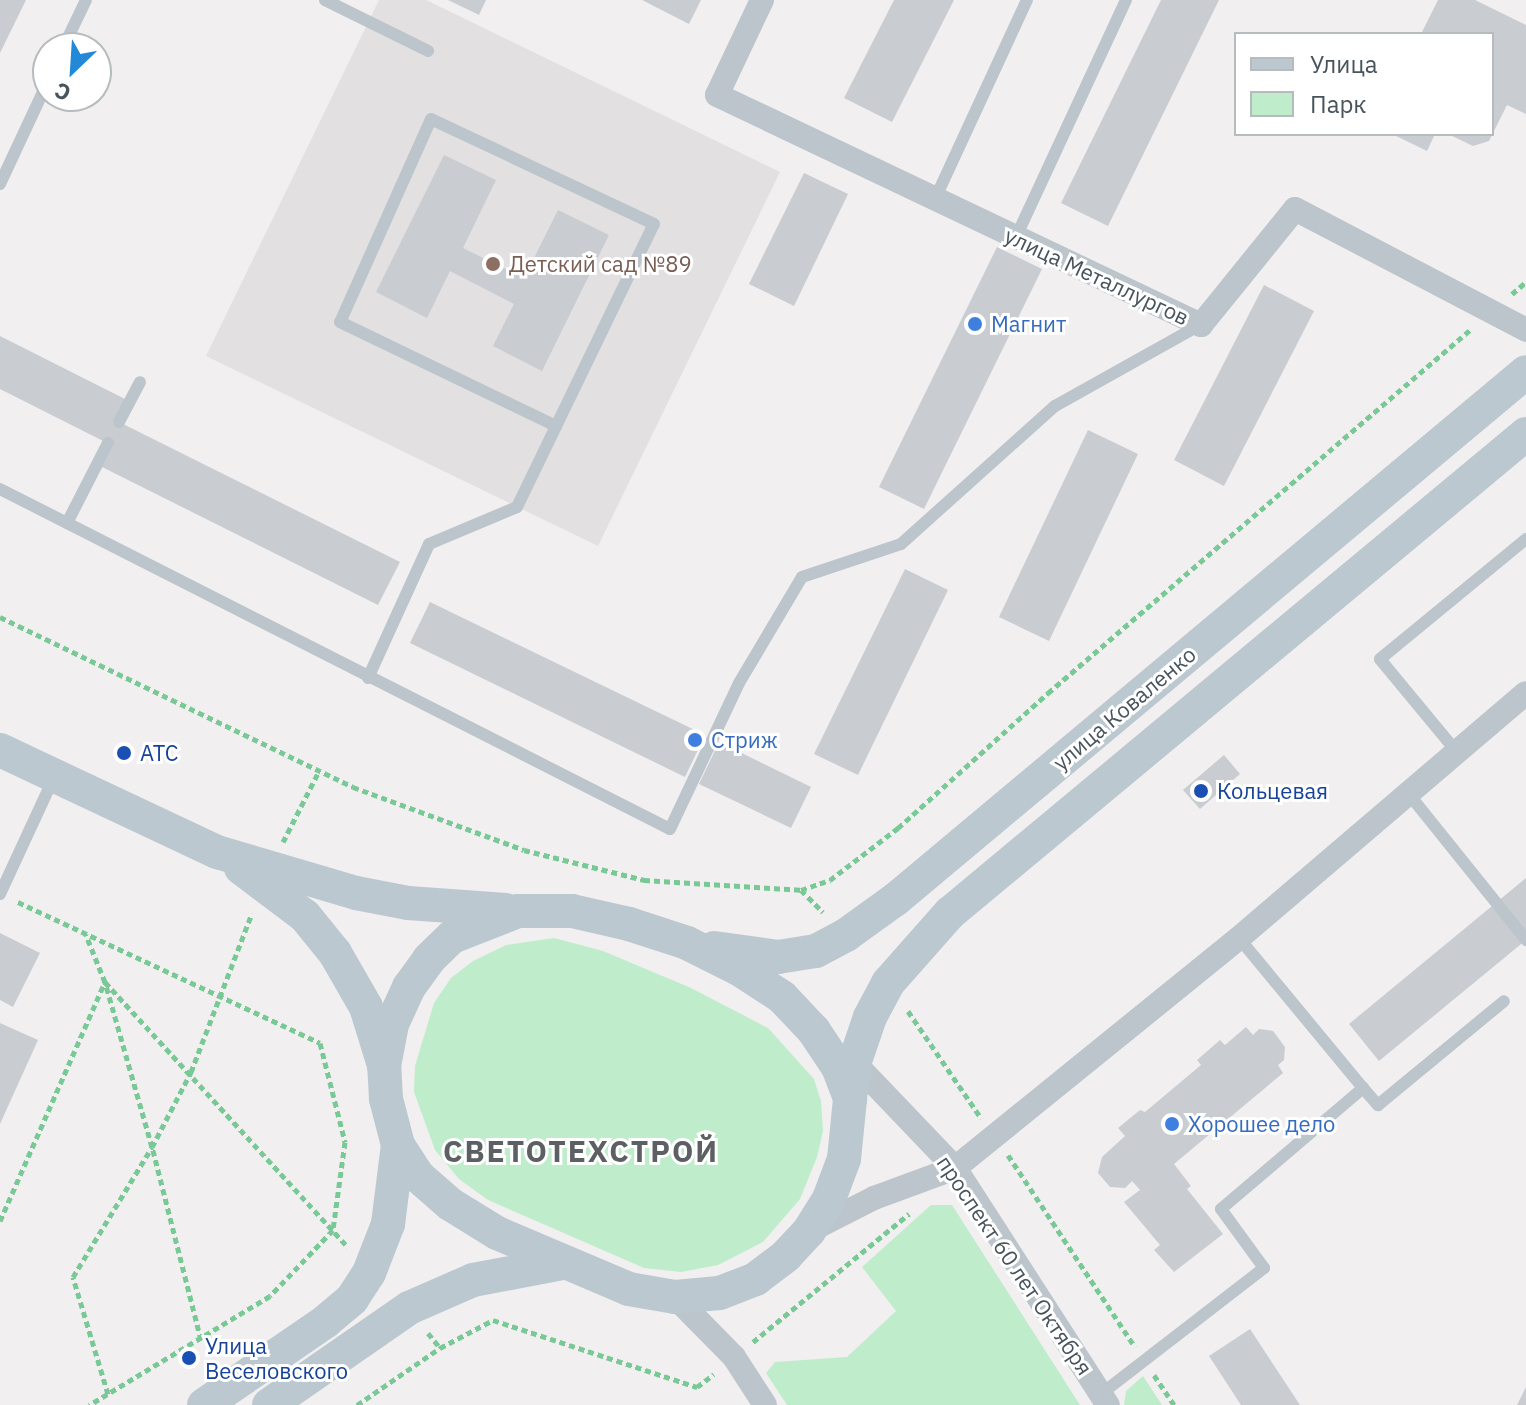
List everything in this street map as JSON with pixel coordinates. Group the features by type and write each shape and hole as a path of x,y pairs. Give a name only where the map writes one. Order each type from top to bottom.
{"main road":[{"name":"улица Коваленко","path":"687,943 778,957 816,951 846,935 896,899 1526,372"},
{"path":"267,876 335,953 366,1007 384,1066 386,1099 398,1145 418,1176 450,1204 497,1233 562,1263 629,1289 675,1297 719,1293 756,1279 786,1256 809,1231 829,1199 844,1159 855,1061 870,1017 888,983 950,913 1526,434"},
{"path":"0,750 267,876 408,903 518,911 572,911 629,924 687,943 739,969 782,997 814,1031 838,1067 850,1099"},
{"path":"384,1066 392,1024 409,987 429,959 452,937 518,911"},
{"path":"204,1405 352,1299 369,1273 388,1224 398,1145"},
{"path":"269,1405 409,1308 473,1280 562,1263"}],"street":[{"name":"улица Металлургов","path":"762,0 717,95 1201,325 1295,209 1526,330"},
{"path":"809,1231 874,1198 955,1168 1239,938 1526,693"},
{"name":"проспект 60 лет Октября","path":"814,1031 855,1061 955,1168 1104,1399"},
{"path":"675,1297 734,1357 765,1405"}],"lane":[{"path":"71,32 86,0"},
{"path":"325,0 428,51"},
{"path":"935,199 1027,0"},
{"path":"1016,237 1126,0"},
{"path":"0,184 34,112"},
{"path":"368,678 429,544 517,507 654,224 431,119 340,322 556,426"},
{"path":"0,489 670,829 739,683 802,577 901,544 1055,406 1201,325"},
{"path":"119,422 140,382"},
{"path":"67,523 108,443"},
{"path":"1456,751 1380,659 1526,539"},
{"path":"0,894 54,777"},
{"path":"1408,793 1526,940"},
{"path":"1239,938 1378,1105 1504,1001"},
{"path":"1104,1399 1144,1360 1264,1268 1221,1209 1363,1088"}],"path":[{"path":"0,617 319,771 524,850 629,876 737,888 801,890 830,880 898,828 1048,693 1526,282"},
{"path":"108,1394 73,1277 152,1147 191,1072 218,995 267,876 319,771"},
{"path":"801,890 846,935"},
{"path":"0,894 320,1043 345,1142 333,1230 270,1296 89,1405"},
{"path":"86,935 105,982 152,1147 201,1340"},
{"path":"105,982 333,1230"},
{"path":"0,1221 105,982"},
{"path":"888,983 1174,1405"}],"shaded area":[{"name":"Детский сад №89","path":"379,0 426,0 780,172 598,546 206,356"}],"green space":[{"path":"554,938 603,951 691,988 768,1028 814,1079 821,1101 823,1131 817,1157 800,1199 763,1242 718,1265 681,1272 644,1268 488,1200 459,1179 435,1150 414,1092 415,1066 434,1003 451,978 473,961 506,945"},
{"path":"931,1205 952,1205 1080,1405 787,1405 766,1373 775,1362 847,1357 896,1311 862,1267"},
{"path":"1143,1376 1162,1405 1124,1405 1126,1391"}],"building":[{"path":"0,0 26,0 0,53"},
{"path":"448,0 486,0 479,15"},
{"path":"642,0 701,0 689,24"},
{"path":"894,0 954,0 892,122 844,98"},
{"path":"1161,0 1219,0 1108,226 1061,203"},
{"path":"1438,0 1475,0 1526,25 1526,114 1507,105 1494,131 1494,32 1422,32"},
{"path":"1396,136 1434,136 1427,151"},
{"path":"1452,136 1492,136 1489,141 1473,146"},
{"path":"444,155 496,180 463,248 524,278 558,210 609,235 542,371 493,346 514,304 450,271 427,318 376,292"},
{"path":"804,173 848,194 794,306 749,284"},
{"path":"997,247 1042,269 924,509 879,487"},
{"path":"1264,285 1314,311 1224,486 1174,460"},
{"path":"0,336 125,399 115,420 400,562 378,605 102,467 113,446 0,389"},
{"path":"1088,430 1138,454 1049,641 999,617"},
{"path":"905,569 948,590 858,775 814,754"},
{"path":"430,602 705,735 685,777 410,643"},
{"path":"719,742 811,787 791,828 699,784"},
{"path":"1224,755 1240,774 1200,809 1183,790"},
{"path":"1526,878 1526,940 1379,1061 1349,1024"},
{"path":"0,933 40,953 13,1007 0,1000"},
{"path":"0,1023 38,1040 0,1124"},
{"path":"1246,1027 1253,1035 1259,1029 1273,1031 1285,1047 1284,1060 1278,1065 1283,1073 1174,1164 1191,1186 1187,1189 1223,1234 1174,1272 1154,1250 1160,1245 1124,1202 1140,1190 1132,1181 1125,1188 1110,1187 1098,1173 1102,1157 1125,1136 1118,1128 1140,1110 1145,1112 1201,1065 1197,1060 1220,1040 1225,1045"},
{"path":"1250,1329 1300,1405 1241,1405 1209,1356"},
{"path":"1526,1387 1526,1405 1517,1405"}],"place":[{"name":"Детский сад №89","path":"493,264"},
{"name":"Магнит","path":"975,324"},
{"name":"Стриж","path":"695,740"},
{"name":"АТС","path":"124,753"},
{"name":"Кольцевая","path":"1201,791"},
{"name":"Хорошее дело","path":"1172,1124"},
{"name":"Улица Веселовского","path":"189,1358"}],"district":[{"name":"СВЕТОТЕХСТРОЙ","path":"581,1151"}]}
